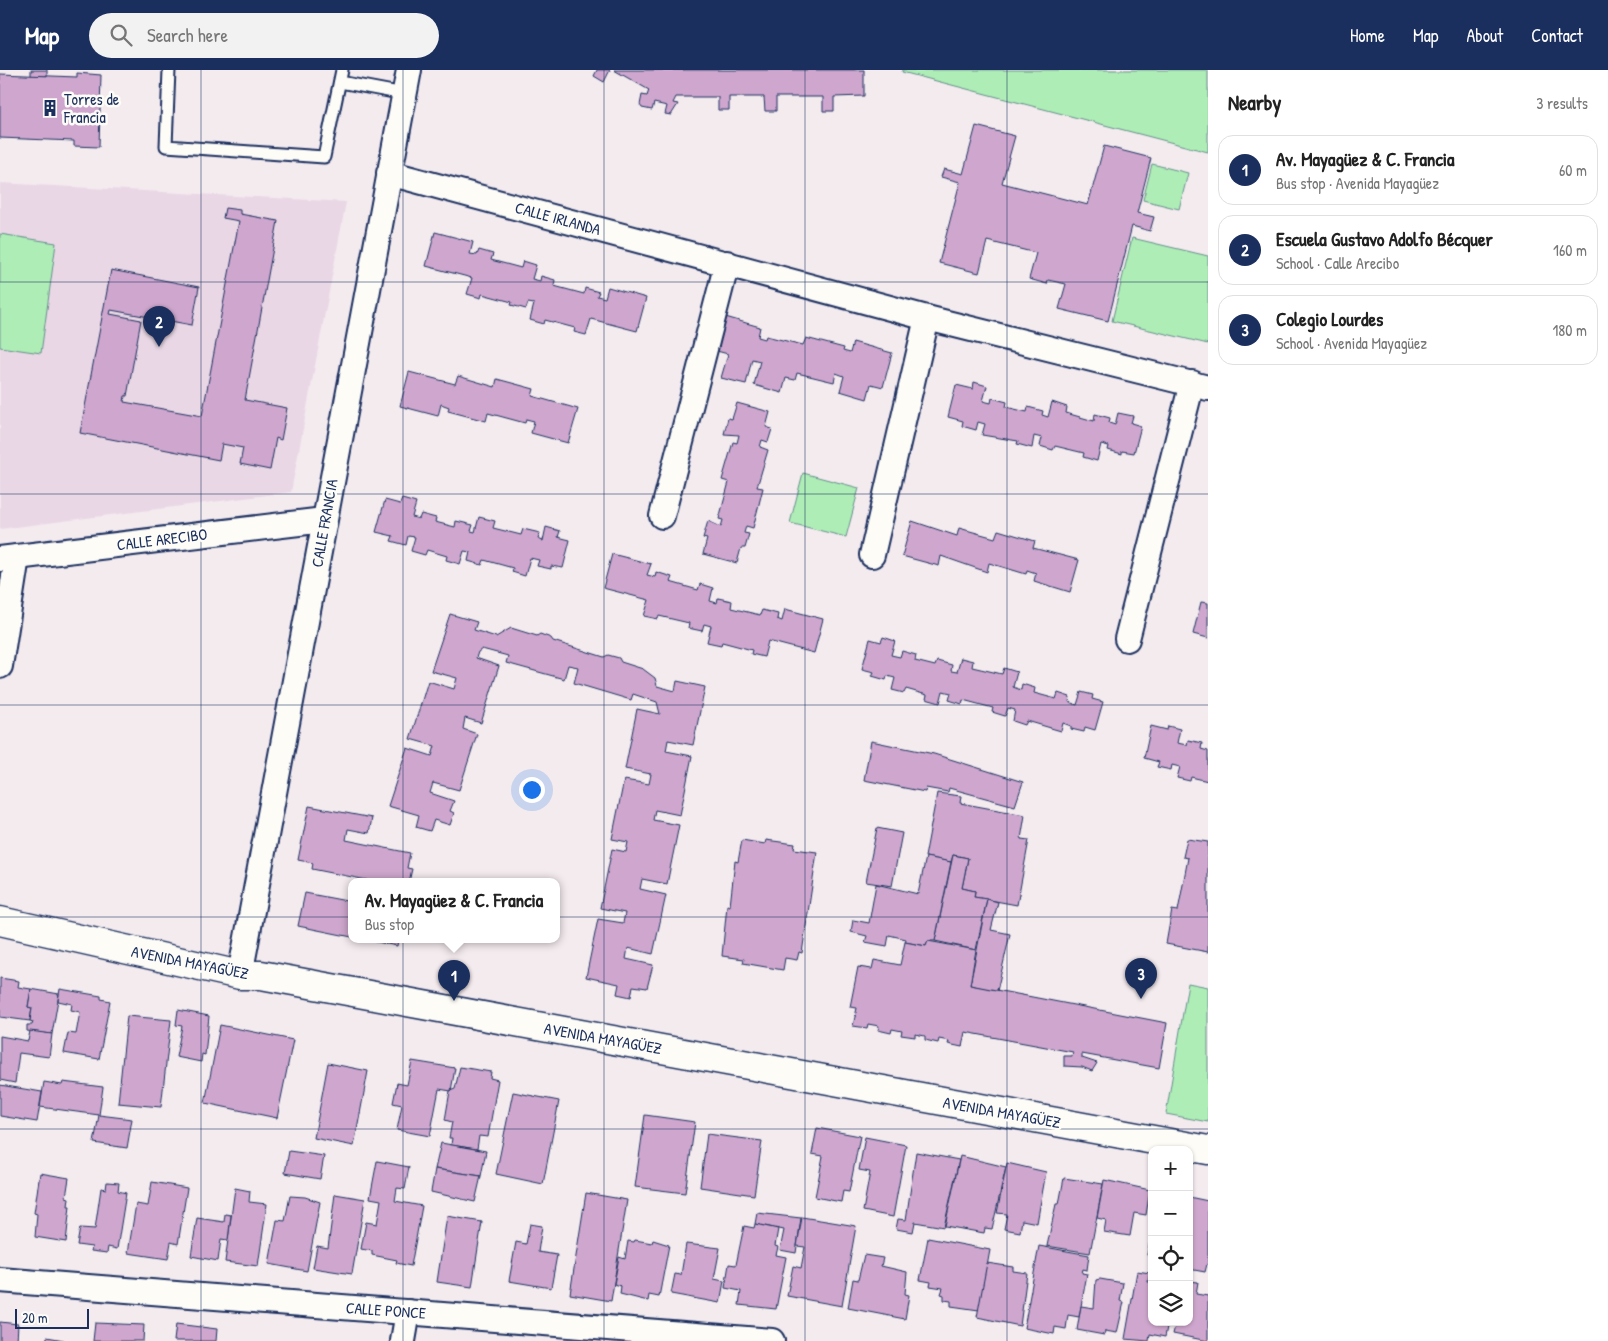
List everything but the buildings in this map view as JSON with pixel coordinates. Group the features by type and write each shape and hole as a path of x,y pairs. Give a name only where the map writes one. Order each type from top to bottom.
{"street":[{"name":"CALLE FRANCIA","path":"240,975 409,70"},
{"name":"CALLE IRLANDA","path":"389,173 927,318 1200,386"},
{"path":"662,516 727,263"},
{"path":"872,554 927,318"},
{"path":"1127,639 1200,386"},
{"name":"CALLE ARECIBO","path":"9,558 324,520"},
{"path":"0,666 9,558"},
{"name":"AVENIDA MAYAGÜEZ","path":"0,921 240,975 261,975 1208,1150"},
{"name":"CALLE PONCE","path":"0,1280 772,1341"},
{"path":"404,1341 408,1312"}],"lane":[{"path":"170,70 166,146 324,157 341,76 404,94"}],"shaded area":[{"path":"0,183 346,202 291,492 0,529"}],"green space":[{"path":"903,70 1208,70 1208,152 902,72"},
{"path":"1152,164 1188,173 1179,209 1143,200"},
{"path":"0,234 56,243 41,353 0,347"},
{"path":"1132,238 1208,256 1208,344 1112,321"},
{"path":"803,473 859,488 846,537 790,523"},
{"path":"1188,983 1208,987 1208,1122 1166,1114"}],"place":[{"name":"Torres de Francia","path":"50,108"},
{"name":"Escuela Gustavo Adolfo Bécquer","path":"159,347"},
{"name":"Colegio Lourdes","path":"1141,999"},
{"name":"Av. Mayagüez & C. Francia","path":"454,1001"}]}
